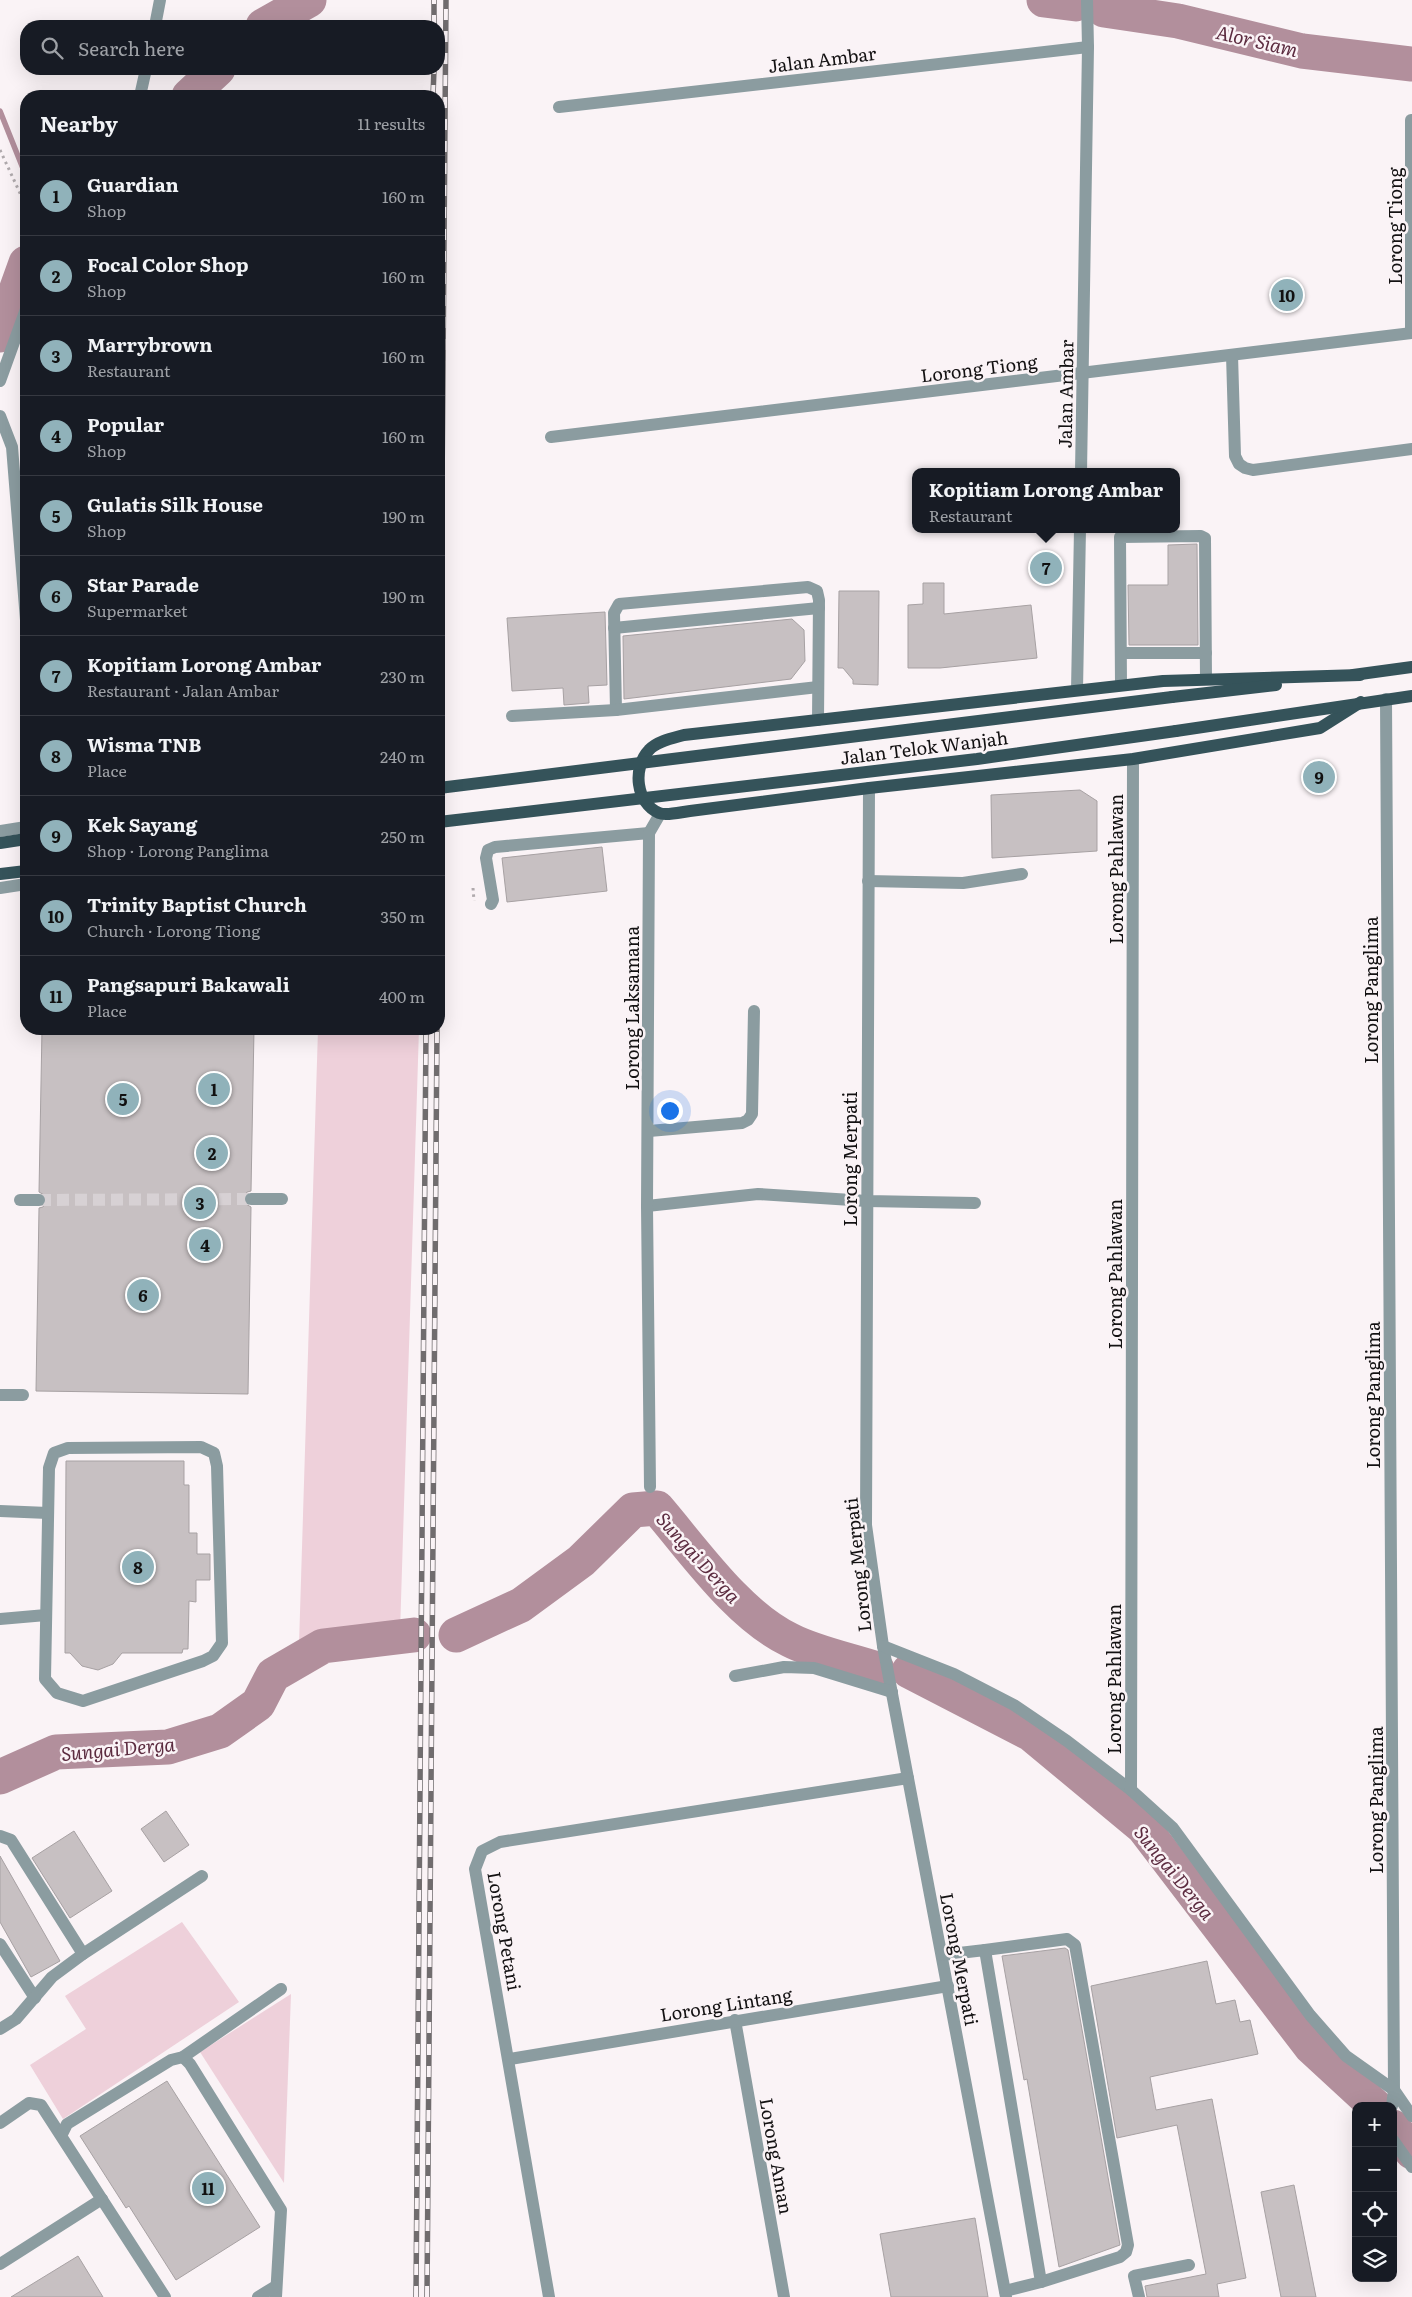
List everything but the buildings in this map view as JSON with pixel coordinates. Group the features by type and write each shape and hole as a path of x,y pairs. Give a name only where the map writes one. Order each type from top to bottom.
{"main road":[{"name":"Jalan Telok Wanjah","path":"445,787 1360,675 1412,667"},
{"path":"1360,675 1206,679 1121,685 684,735 663,741 649,750 639,768 639,786 645,803 660,814 869,788 1133,759 1320,728 1362,702"},
{"name":"Jalan Telok Wanjah","path":"445,821 967,760 1412,696"},
{"path":"0,843 20,840"},
{"path":"0,874 20,872"}],"street":[{"path":"156,20 160,0"},
{"name":"Jalan Ambar","path":"1081,468 1088,47 1086,0"},
{"name":"Jalan Ambar","path":"559,107 1088,47"},
{"path":"141,90 145,75"},
{"name":"Lorong Tiong","path":"551,437 1412,333 1411,120"},
{"path":"0,381 20,326"},
{"path":"1232,355 1233,448 1238,464 1245,468 1253,470 1412,449"},
{"path":"0,416 12,447 20,546"},
{"path":"1077,690 1080,533"},
{"path":"1121,685 1120,537 1201,536 1205,538 1206,679"},
{"path":"611,710 616,607 623,603 808,588 817,591 819,608 818,720"},
{"path":"614,628 819,608"},
{"path":"1121,653 1206,653"},
{"path":"512,716 611,710 818,687"},
{"name":"Lorong Panglima","path":"1386,699 1394,2090 1392,2102"},
{"name":"Lorong Pahlawan","path":"1130,1790 1133,759"},
{"name":"Lorong Merpati","path":"869,788 866,1525 892,1692 1005,2294"},
{"path":"491,904 493,900 486,858 488,850 495,847 649,833 660,814"},
{"path":"0,831 20,828"},
{"name":"Lorong Laksamana","path":"649,833 649,1131 647,1206 650,1487"},
{"path":"868,881 963,883 1022,874"},
{"path":"0,888 20,885"},
{"path":"649,1131 742,1123 748,1120 752,1114 754,1010"},
{"path":"647,1206 758,1194 866,1201 975,1203"},
{"path":"251,1199 282,1199"},
{"path":"20,1200 39,1200"},
{"path":"0,1395 23,1395"},
{"path":"201,1447 214,1453 217,1466 222,1643 213,1656 84,1701 57,1694 45,1679 48,1513 49,1468 54,1453 68,1448 201,1447"},
{"path":"0,1511 48,1513"},
{"path":"0,1619 46,1615"},
{"path":"884,1646 954,1674 1014,1705 1067,1741 1130,1790 1173,1828 1235,1909 1310,2015 1346,2056 1394,2090 1412,2116"},
{"path":"735,1676 784,1667 814,1668 892,1692"},
{"name":"Lorong Petani","path":"550,2297 476,1869 482,1851 500,1842 908,1778"},
{"path":"0,1836 11,1840 83,1954"},
{"path":"0,2029 16,2019 36,1998 52,1977 83,1954 202,1876"},
{"path":"942,1955 1067,1939 1075,1945 1128,2245 1126,2252 1120,2257 1005,2294"},
{"path":"0,1944 36,1998"},
{"path":"985,1950 1041,2282"},
{"name":"Lorong Lintang","path":"510,2059 948,1986"},
{"path":"62,2134 67,2124 171,2060 183,2057 281,1989"},
{"name":"Lorong Aman","path":"735,2020 784,2297"},
{"path":"183,2057 190,2064 281,2210 276,2292 258,2297"},
{"path":"0,2124 29,2103 36,2102 41,2105 62,2134 66,2145 165,2297"},
{"path":"1397,2146 1412,2167"},
{"path":"0,2264 102,2199"},
{"path":"1139,2297 1134,2276 1189,2265"}],"path":[{"path":"0,150 20,193"}],"shaded area":[{"path":"318,1035 419,1035 400,1632 299,1645"},
{"path":"182,1922 239,2002 63,2119 30,2065 86,2029 65,1996"},
{"path":"291,1994 284,2183 200,2052"}],"waterway":[{"name":"Alor Siam","path":"274,20 309,0"},
{"name":"Alor Siam","path":"1044,0 1076,4"},
{"name":"Alor Siam","path":"1104,10 1178,21 1302,51 1412,64"},
{"name":"Alor Siam","path":"195,90 212,75"},
{"path":"0,111 20,161"},
{"name":"Alor Siam","path":"0,335 20,280"},
{"name":"Sungai Derga","path":"456,1635 521,1605 581,1561 633,1510 657,1508 718,1581 752,1615 771,1629 810,1649 877,1669"},
{"name":"Sungai Derga","path":"0,1777 56,1752 168,1747 220,1731 258,1704 273,1675 323,1646 414,1635"},
{"name":"Sungai Derga","path":"909,1671 1031,1734 1143,1827 1311,2047 1371,2102"},
{"name":"Sungai Derga","path":"1397,2132 1412,2152"}],"tunnel":[{"path":"39,1200 251,1199"}],"railway":[{"path":"434,0 434,20"},
{"path":"445,122 446,0"},
{"path":"433,90 434,75"},
{"path":"416,2297 426,1035"},
{"path":"427,2297 437,1035"}],"place":[{"name":"Trinity Baptist Church","path":"1287,295"},
{"name":"Kopitiam Lorong Ambar","path":"1046,568"},
{"name":"Kek Sayang","path":"1319,777"},
{"name":"Guardian","path":"214,1089"},
{"name":"Gulatis Silk House","path":"123,1099"},
{"name":"Focal Color Shop","path":"212,1153"},
{"name":"Marrybrown","path":"200,1203"},
{"name":"Popular","path":"205,1245"},
{"name":"Star Parade","path":"143,1295"},
{"name":"Wisma TNB","path":"138,1567"},
{"name":"Pangsapuri Bakawali","path":"208,2188"}]}
